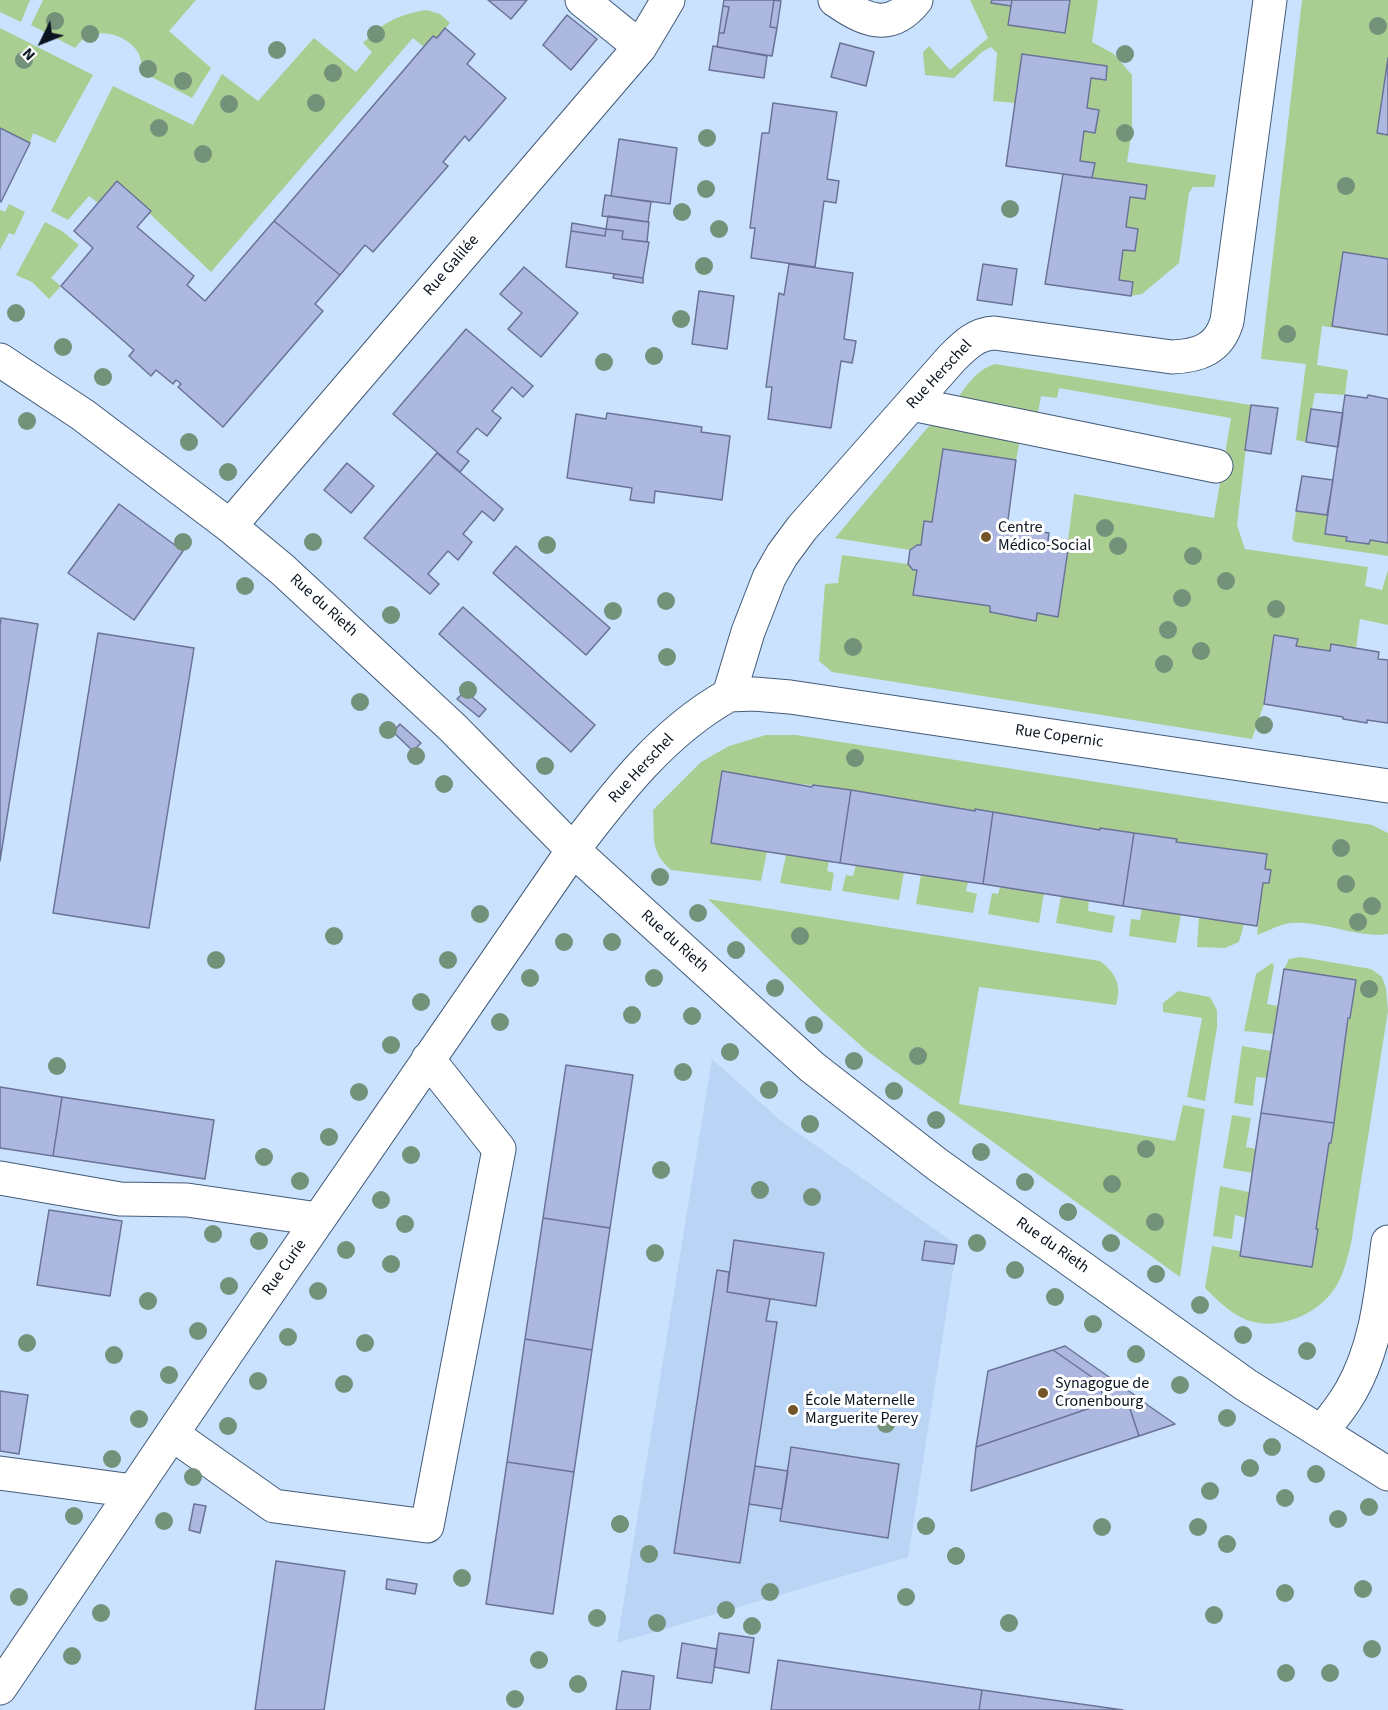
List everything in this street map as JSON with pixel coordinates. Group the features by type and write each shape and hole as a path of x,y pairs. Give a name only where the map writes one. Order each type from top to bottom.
{"street":[{"path":"582,0 640,47"},
{"name":"Rue Galilée","path":"230,526 640,47 668,0"},
{"path":"835,0 862,17 884,21 905,12 916,0"},
{"name":"Rue Herschel","path":"573,850 617,794 677,731 708,707 729,695 758,604 782,555 802,528 963,347 983,334 994,333 1172,357 1201,353 1218,339 1225,330 1227,321 1270,0"},
{"name":"Rue du Rieth","path":"0,360 83,415 230,526 322,604 435,710 573,850 812,1067 938,1166 1246,1384 1388,1474"},
{"path":"912,404 1216,466"},
{"name":"Rue Copernic","path":"729,695 754,694 790,697 1388,786"},
{"name":"Rue Curie","path":"0,1688 318,1219 573,850"},
{"path":"171,1434 274,1506 427,1526 499,1149 428,1059"},
{"path":"0,1178 120,1199 187,1200 318,1219"},
{"path":"1321,1432 1351,1392 1369,1350 1376,1326 1388,1242"},
{"path":"0,1473 133,1491"}],"shaded area":[{"name":"École Maternelle Marguerite Perey","path":"712,1059 781,1121 957,1245 908,1557 617,1643"}],"green space":[{"path":"0,0 30,0 21,22 0,12"},
{"path":"43,0 196,0 169,31 211,68 192,98 144,73 139,54 129,42 122,38 100,33 84,39 75,48 31,25"},
{"path":"970,0 992,0 991,2 1011,6 1008,25 1065,33 1070,0 1098,0 1092,42 1114,54 1132,75 1132,130 1127,162 1216,175 1214,187 1193,187 1189,193 1179,263 1142,294 1131,296 1133,282 1119,280 1123,250 1135,251 1138,230 1126,227 1130,197 1145,199 1147,185 1092,178 1095,163 1080,161 1084,131 1095,132 1099,110 1087,108 1091,78 1106,80 1107,66 1022,54 1015,103 993,101 997,53 991,47 982,52 954,78 925,75 923,52 929,46 950,70 988,38"},
{"path":"1302,0 1388,0 1388,58 1377,133 1388,135 1388,335 1322,326 1317,365 1348,370 1345,395 1315,393 1306,442 1296,440 1306,364 1261,359"},
{"path":"427,10 440,14 450,23 437,38 424,47 413,38 211,272 149,213 151,211 117,182 98,203 89,196 68,220 51,211 113,86 193,125 222,74 258,101 314,38 356,72 372,52 363,43 370,36 392,20"},
{"path":"0,28 93,75 55,143 33,133 30,143 0,128"},
{"path":"9,204 25,212 14,235 9,233 0,250 0,210 5,212"},
{"path":"45,222 62,231 79,245 51,278 61,286 49,299 32,282 16,275"},
{"path":"995,364 1251,405 1237,525 1245,549 1368,567 1365,586 1382,590 1388,570 1388,625 1360,619 1356,648 1331,644 1330,651 1296,646 1298,639 1274,636 1264,704 1252,739 832,672 819,661 825,584 838,583 842,555 908,564 913,570 917,570 913,595 990,606 990,612 1036,621 1037,613 1058,616 1074,494 1214,518 1231,418 1059,388 1057,398 1041,396 1037,418 956,401 977,374"},
{"path":"934,425 1020,440 1016,460 943,449 932,522 921,545 910,550 835,538 928,427"},
{"path":"1296,511 1327,515 1325,534 1347,537 1346,541 1370,540 1388,543 1388,556 1295,542 1292,539"},
{"path":"766,735 796,735 1372,825 1388,833 1388,934 1366,934 1305,923 1289,923 1257,935 1263,883 1269,883 1271,870 1265,869 1267,854 1176,842 1176,839 1101,828 1100,830 851,790 760,779 760,777 722,771 711,843 767,852 761,881 671,870 656,850 653,810 701,762 729,746"},
{"path":"786,855 829,861 827,871 834,873 831,891 780,883"},
{"path":"856,865 904,872 899,900 842,891 846,875 853,876"},
{"path":"921,875 968,882 966,891 977,894 973,913 916,904"},
{"path":"1000,887 1044,893 1039,923 988,914 992,893 998,894"},
{"path":"1061,896 1089,900 1088,911 1115,916 1112,933 1056,923"},
{"path":"708,899 1100,961 1110,970 1116,980 1118,998 1116,1005 979,987 959,1104 1175,1141 1183,1105 1205,1109 1180,1277 867,1051 823,1012"},
{"path":"1142,908 1181,914 1176,943 1129,936 1131,919 1140,920"},
{"path":"1199,917 1244,924 1239,942 1225,948 1197,947"},
{"path":"1301,957 1371,969 1382,977 1386,988 1388,1011 1351,1244 1343,1272 1328,1297 1310,1312 1288,1321 1265,1324 1240,1317 1205,1288 1212,1246 1240,1251 1240,1256 1312,1267 1348,1018 1350,1018 1356,981 1284,969 1289,959"},
{"path":"1272,963 1274,966 1267,1004 1279,1006 1274,1034 1244,1031 1256,974"},
{"path":"1178,991 1210,997 1217,1010 1217,1027 1205,1101 1187,1097 1202,1018 1163,1012 1163,1003"},
{"path":"1242,1046 1271,1051 1267,1078 1256,1077 1253,1106 1234,1103"},
{"path":"1232,1115 1251,1118 1246,1147 1256,1149 1253,1173 1223,1168"},
{"path":"1220,1186 1249,1192 1246,1218 1235,1215 1232,1239 1213,1236"}],"building":[{"path":"488,0 527,0 511,19"},
{"path":"724,0 774,0 770,27 777,28 772,56 717,47 719,33 724,33 729,7 723,6"},
{"path":"774,0 781,1 777,28 770,27"},
{"path":"992,0 1012,0 1011,6 991,3"},
{"path":"1012,0 1070,0 1065,33 1008,25"},
{"path":"723,6 729,7 724,33 719,33"},
{"path":"567,15 597,39 571,70 543,45"},
{"path":"445,28 475,54 467,64 506,98 469,141 465,136 443,162 448,166 373,252 365,245 340,275 274,221 433,36 437,38"},
{"path":"840,43 874,52 866,86 831,77"},
{"path":"713,46 767,56 764,78 709,70"},
{"path":"1022,54 1107,66 1106,80 1091,78 1087,108 1099,110 1095,133 1084,131 1080,161 1095,163 1092,178 1006,166"},
{"path":"1388,58 1388,135 1377,133"},
{"path":"773,103 837,112 827,179 839,181 836,203 824,201 815,267 751,258 755,228 750,228 762,133 769,133"},
{"path":"0,128 30,143 1,202 0,201"},
{"path":"619,139 677,148 670,204 611,196"},
{"path":"1063,174 1147,185 1145,199 1130,197 1126,227 1138,229 1135,251 1123,250 1119,280 1133,282 1131,296 1045,284"},
{"path":"117,181 151,211 137,227 194,276 187,285 205,301 274,221 340,275 315,304 323,311 223,427 178,387 181,384 179,382 176,380 173,384 156,370 151,376 129,356 134,350 61,286 93,248 74,231"},
{"path":"605,195 651,202 648,222 602,216"},
{"path":"608,216 649,222 647,242 622,239 623,231 606,229"},
{"path":"572,223 606,229 605,236 571,231"},
{"path":"606,229 623,231 622,239 649,242 643,278 566,267 571,231 605,236"},
{"path":"1343,252 1388,259 1388,335 1332,326"},
{"path":"789,264 853,273 844,339 856,341 852,363 841,361 831,428 768,419 772,387 766,387 779,293 784,295"},
{"path":"983,264 1017,269 1012,305 977,300"},
{"path":"524,267 578,313 541,357 508,329 522,313 500,294"},
{"path":"614,274 643,278 643,283 613,278"},
{"path":"699,291 734,296 727,349 692,344"},
{"path":"466,329 533,386 523,397 512,387 492,411 501,418 487,436 477,428 457,452 469,461 460,472 393,414"},
{"path":"1345,395 1367,398 1368,395 1388,399 1388,543 1370,540 1369,544 1346,541 1347,537 1325,534"},
{"path":"1251,405 1278,408 1271,454 1245,450"},
{"path":"1311,409 1343,413 1338,447 1306,442"},
{"path":"607,413 702,427 701,432 730,436 722,500 655,491 654,503 630,500 632,488 567,478 576,414 606,419"},
{"name":"Centre Médico-Social","path":"943,449 1016,460 1007,527 1049,533 1048,540 1069,543 1058,617 1037,613 1036,621 990,612 990,606 913,595 917,570 913,570 908,564 910,550 921,545 924,521 932,522"},
{"path":"437,453 503,509 494,521 482,511 463,534 472,542 458,560 448,551 428,574 439,584 430,594 364,538"},
{"path":"347,463 374,486 351,513 324,490"},
{"path":"1302,476 1333,480 1327,515 1296,511"},
{"path":"119,504 183,551 134,620 68,573"},
{"path":"516,546 610,628 586,655 493,573"},
{"path":"463,607 595,725 571,752 439,634"},
{"path":"1,618 38,624 0,861 0,626"},
{"path":"98,633 194,648 149,928 53,913"},
{"path":"1274,635 1298,639 1296,646 1330,651 1331,644 1379,652 1378,659 1388,660 1388,723 1367,720 1367,723 1264,704"},
{"path":"465,691 486,709 479,717 457,699"},
{"path":"400,724 421,743 413,751 393,732"},
{"path":"722,771 812,787 813,785 851,790 840,863 711,843"},
{"path":"851,790 993,812 983,884 840,863"},
{"path":"993,812 1100,830 1100,828 1134,833 1123,906 983,884"},
{"path":"1134,833 1177,839 1176,842 1267,854 1265,869 1271,870 1269,883 1263,883 1257,926 1123,906"},
{"path":"1284,969 1356,980 1350,1018 1348,1018 1334,1123 1261,1113"},
{"path":"566,1065 633,1075 610,1228 543,1218"},
{"path":"0,1087 62,1097 53,1156 0,1148"},
{"path":"62,1097 214,1120 205,1179 53,1156"},
{"path":"1261,1113 1334,1123 1331,1143 1329,1143 1312,1267 1240,1256"},
{"path":"49,1210 122,1221 110,1296 37,1285"},
{"path":"543,1218 610,1228 592,1350 525,1339"},
{"path":"734,1240 824,1253 816,1306 727,1292"},
{"path":"925,1241 957,1245 954,1264 922,1260"},
{"path":"717,1270 729,1272 727,1292 770,1299 766,1321 777,1322 740,1563 674,1553"},
{"path":"525,1339 592,1350 574,1472 507,1462"},
{"path":"1065,1346 1136,1396 1129,1406 1139,1436 971,1491 976,1447 1105,1403 1099,1382 1053,1350"},
{"name":"Synagogue de Cronenbourg","path":"1053,1350 1099,1382 1105,1403 976,1447 988,1371"},
{"path":"0,1391 28,1395 19,1454 0,1451"},
{"path":"1136,1396 1175,1424 1139,1436 1129,1406"},
{"path":"791,1447 899,1464 888,1538 780,1521"},
{"path":"507,1462 574,1472 553,1614 486,1604"},
{"path":"755,1466 788,1471 782,1509 749,1504"},
{"path":"194,1504 206,1506 200,1533 189,1530"},
{"path":"276,1561 345,1571 324,1710 255,1710"},
{"path":"387,1579 417,1584 415,1594 386,1589"},
{"path":"719,1633 754,1638 749,1673 714,1667"},
{"path":"682,1643 717,1649 712,1683 677,1678"},
{"path":"778,1660 982,1690 979,1710 771,1710"},
{"path":"622,1671 654,1676 650,1710 616,1710"},
{"path":"982,1690 1123,1710 979,1710"}],"place":[{"name":"Centre Médico-Social","path":"986,537"},
{"name":"Synagogue de Cronenbourg","path":"1043,1393"},
{"name":"École Maternelle Marguerite Perey","path":"793,1410"}]}
